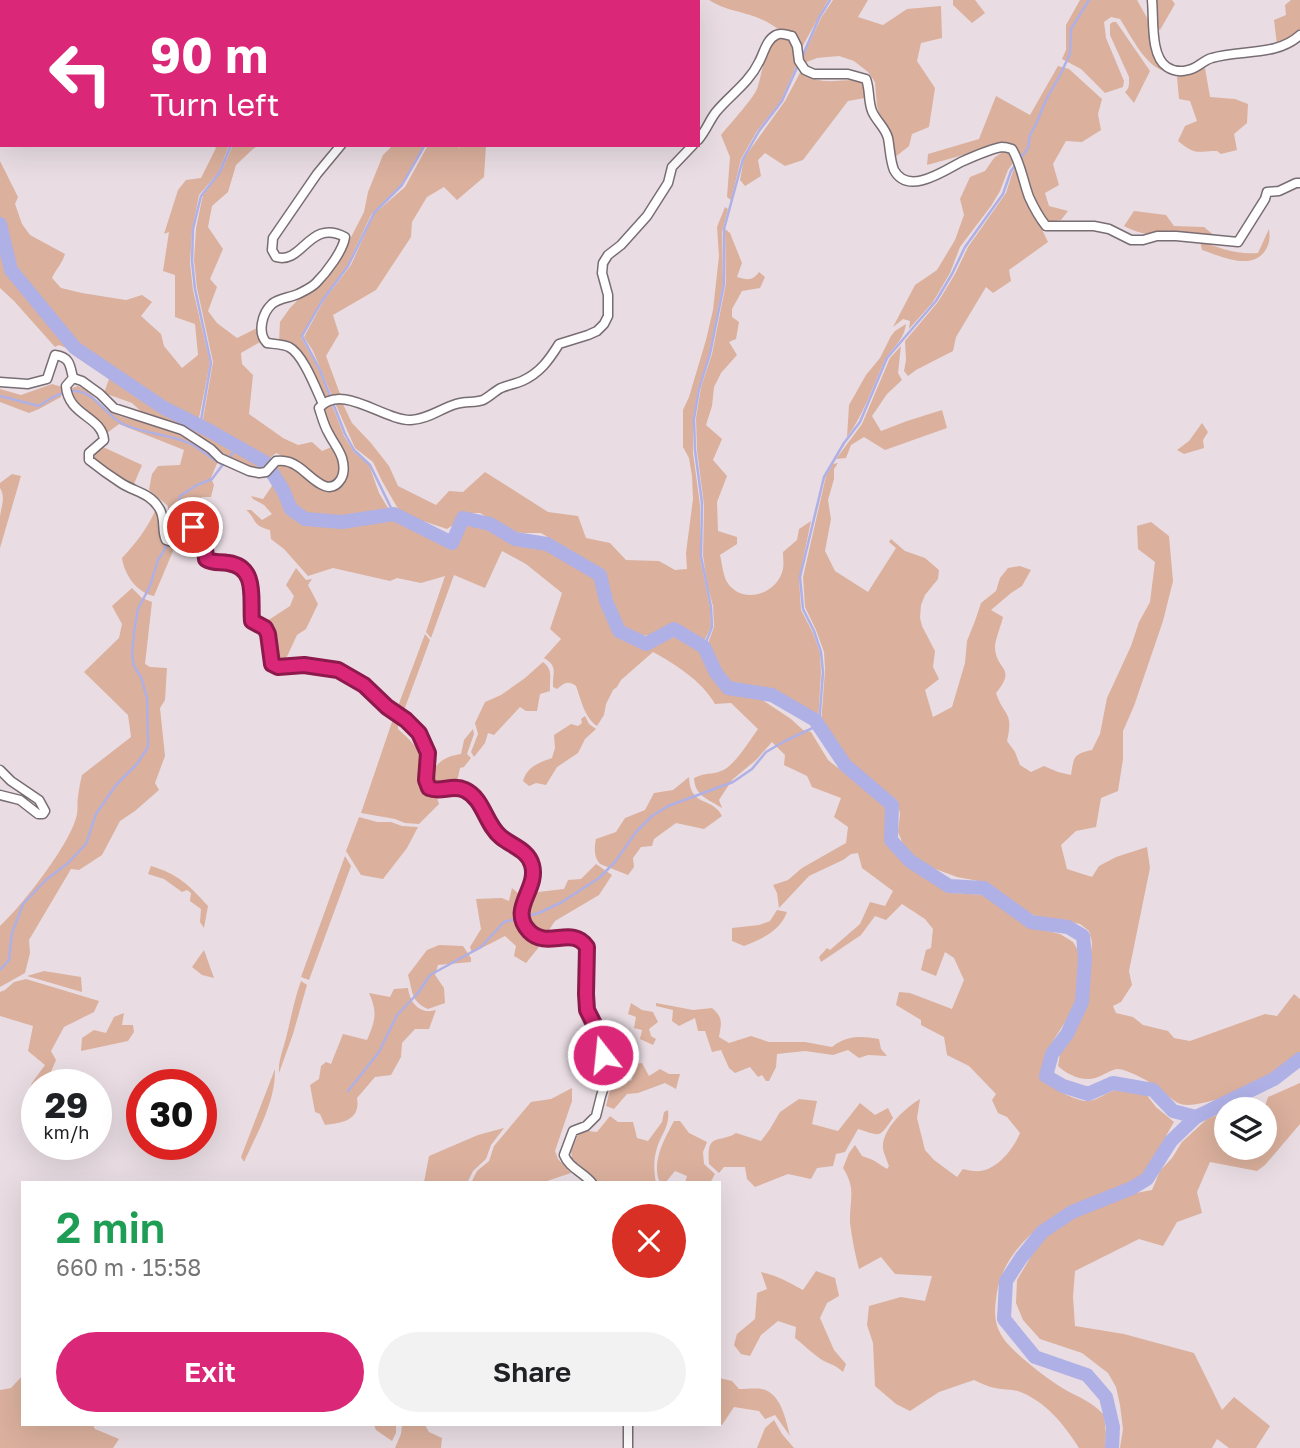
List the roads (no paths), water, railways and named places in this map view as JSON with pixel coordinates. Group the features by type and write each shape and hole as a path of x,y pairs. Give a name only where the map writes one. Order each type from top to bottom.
{"street":[{"path":"1152,0 1156,50 1165,66 1175,71 1191,70 1206,59 1227,53 1247,53 1284,46 1300,36"},
{"path":"700,138 726,100 757,67 767,43 775,35 782,33 792,36 797,46 799,61 805,70 814,74 848,74 866,79 870,107 886,134 895,172 915,182 1003,147 1012,149 1037,214 1046,226 1094,226 1110,229 1131,240 1176,236 1238,242 1267,192 1279,191 1300,183"},
{"path":"325,403 296,352 289,347 267,343 263,339 261,329 264,315 272,304 317,283 344,245 345,237 340,234 320,233 284,259 275,257 272,250 274,238 282,224 339,147"},
{"path":"73,378 100,394 114,408 182,430 220,458 249,471 266,472 276,461 286,461 318,483 328,488 334,486 340,481 344,471 337,446 327,431 319,408 325,403 348,400 403,420 425,418 455,404 482,400 500,388 523,381 545,366 559,344 597,331 608,316 603,263 647,216 668,183 672,167 691,147"},
{"path":"0,382 28,384 47,379 55,355 69,360 73,378"},
{"path":"73,378 66,386 66,396 104,435 104,440 89,453 89,460 157,504 162,513 166,540 172,542 193,527 201,530 206,559 212,563 239,566 246,573 251,584 252,621 265,628 268,634 272,664 278,667 304,665 338,670 364,685 387,707 406,720 419,733 428,753 426,780 429,788 435,791 457,787 474,795 500,836 519,848 531,862 533,881 521,913 524,925 544,940 578,938 587,947 587,1010 603,1045 607,1077 596,1116 586,1126 573,1131 564,1155 567,1163 590,1181"},
{"path":"0,770 39,800 46,811 38,814 20,800 0,795"},
{"path":"628,1426 628,1448"}],"waterway":[{"path":"802,57 830,0"},
{"path":"348,1091 379,1052 397,1015 418,993 430,975 481,947 504,922 539,913 599,878 652,816 668,806 733,782 752,769 766,752 819,725 823,672 821,652 803,609 800,577 824,477 860,422 887,358 936,301 965,247 1003,194 1011,171 1028,148 1030,135 1070,54 1071,29 1089,0"},
{"path":"704,647 712,627 701,556 702,503 694,419 724,284 724,229 743,159 759,131 782,101 799,63"},
{"path":"200,426 211,363 195,289 193,229 201,196 220,172 230,147"},
{"path":"394,514 370,465 354,450 345,434 320,370 302,336 322,301 348,266 374,213 402,185 424,147"},
{"path":"0,224 11,270 75,348 164,408 266,463 291,509 305,519 342,522 394,514 452,543 463,518 490,524 515,539 547,544 600,575 606,601 619,631 646,644 674,629 704,647 716,673 728,688 772,695 815,720 845,765 892,805 891,840 910,861 949,886 984,888 1031,922 1068,927 1083,936 1085,958 1082,1002 1067,1034 1052,1054 1046,1076 1063,1086 1088,1094 1113,1083 1153,1090 1173,1111 1196,1117 1274,1079 1300,1059"},
{"path":"0,396 39,406 65,392 81,392 94,399 123,424 183,441 223,465"},
{"path":"229,458 237,447"},
{"path":"0,970 9,960 12,933 23,904 86,844 96,814 148,747 147,698 132,655 138,609 164,551 175,521 180,496 212,479 224,463"},
{"path":"1112,1448 1113,1427 1106,1397 1087,1375 1035,1357 1004,1319 1006,1281 1042,1232 1072,1212 1132,1188 1147,1179 1171,1141 1196,1117"}]}
